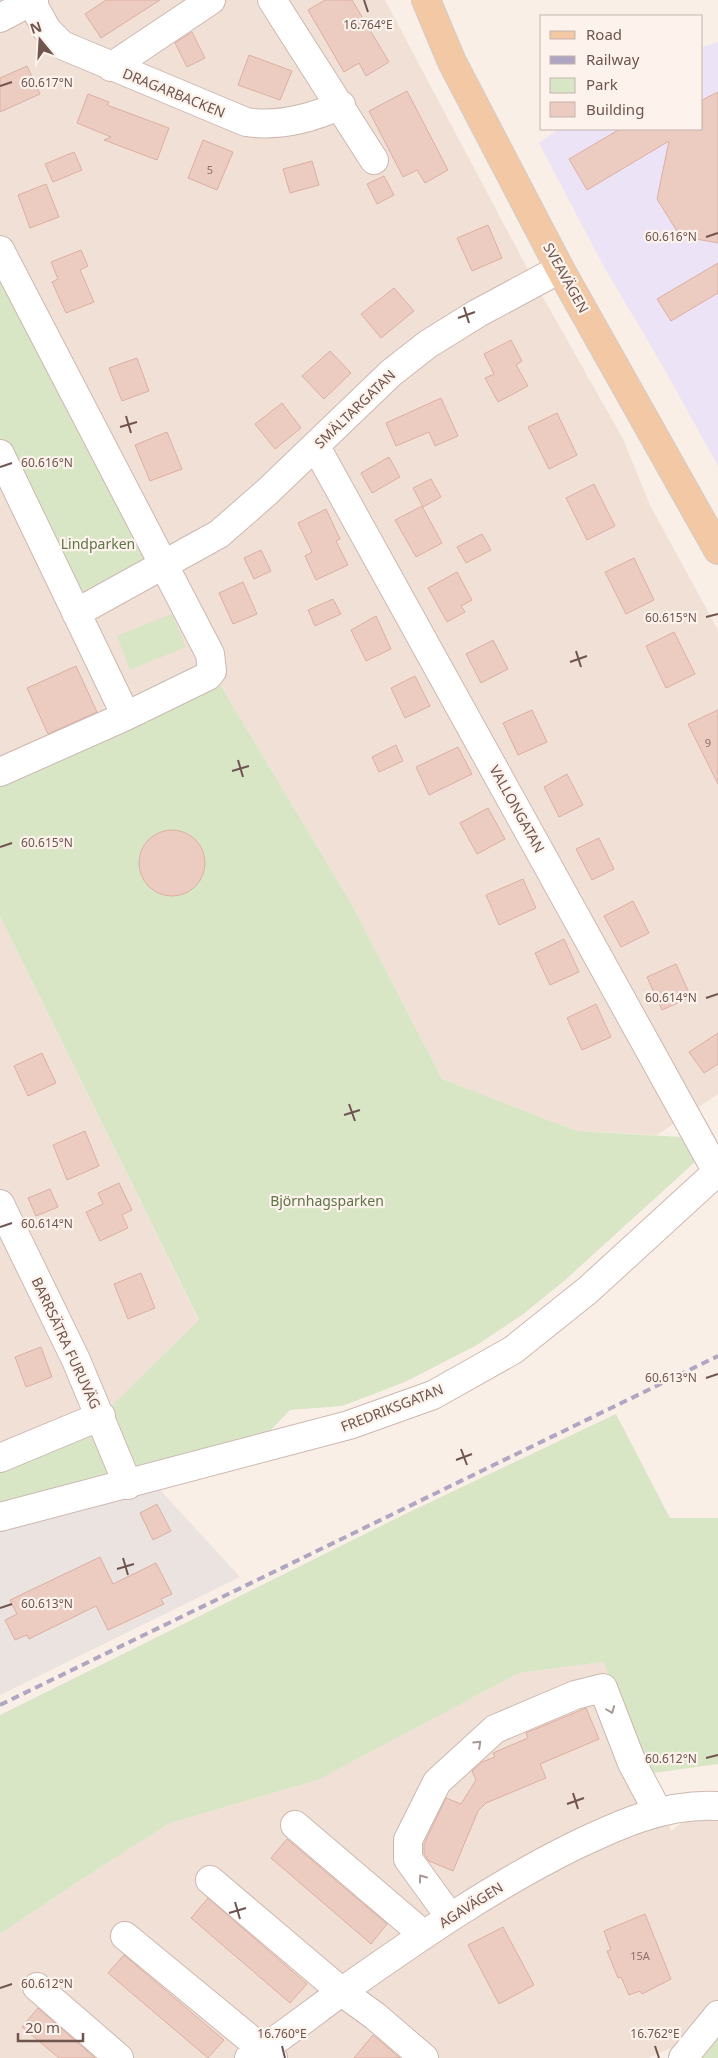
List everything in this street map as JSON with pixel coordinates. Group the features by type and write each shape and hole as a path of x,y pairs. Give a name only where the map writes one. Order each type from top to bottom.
{"main road":[{"name":"SVEAVÄGEN","path":"426,0 452,62 560,269 718,550"}],"street":[{"path":"111,67 211,0"},
{"path":"272,0 341,105 374,160"},
{"path":"0,18 33,1"},
{"name":"DRAGARBACKEN","path":"33,1 54,39 62,45 246,122 263,125 318,115 341,105"},
{"path":"0,250 210,654 212,671 197,683 0,772"},
{"name":"SMÄLTARGATAN","path":"163,566 219,534 316,446 391,373 428,344 478,313 560,269"},
{"name":"VALLONGATAN","path":"316,446 718,1172"},
{"path":"0,454 126,716"},
{"path":"76,613 163,566"},
{"name":"FREDRIKSGATAN","path":"0,1517 128,1485 349,1425 433,1396 513,1350 588,1290 718,1172"},
{"name":"BARRSÄTRA FURUVÄG","path":"0,1204 101,1416 128,1485"},
{"path":"0,1458 101,1416"},
{"path":"450,1917 408,1859 408,1840 437,1782 495,1729 575,1695 603,1688 632,1763 658,1812"},
{"name":"AGAVÄGEN","path":"261,2055 342,1992 424,1935 526,1871 598,1835 658,1812 681,1807 718,1806"},
{"path":"295,1825 424,1935"},
{"path":"210,1880 342,1992 375,2016 424,2058"},
{"path":"125,1936 261,2055"},
{"path":"37,1986 119,2058"},
{"path":"683,2058 718,2015"}],"shaded area":[{"path":"0,0 385,0 535,283 623,439 650,505 718,630 718,1094 657,1135 577,1131 442,1079 351,903 212,671 0,772"},
{"path":"718,42 718,466 661,363 604,267 539,143 558,130 703,130 703,47"},
{"path":"0,916 199,1321 101,1416 0,1458"},
{"path":"150,1479 240,1577 0,1695 0,1518"},
{"path":"603,1662 653,1773 671,1831 705,1806 718,1806 718,2015 702,2035 648,2058 0,2058 0,1934 79,1881 170,1823 318,1780 519,1673"}],"green space":[{"name":"Lindparken","path":"0,250 163,567 76,613 0,446"},
{"path":"172,614 186,647 130,670 117,636"},
{"name":"Björnhagsparken","path":"212,671 351,903 442,1079 577,1131 699,1138 706,1152 564,1281 522,1315 477,1345 405,1382 342,1406 290,1410 250,1452 0,1517 0,1458 101,1416 199,1320 0,916 0,772"},
{"path":"616,1414 670,1518 718,1518 718,1764 653,1773 603,1662 519,1673 318,1780 170,1823 0,1934 0,1715 401,1516"},
{"path":"718,2029 718,2058 695,2058"}],"building":[{"path":"106,0 160,0 101,38 85,14"},
{"path":"325,0 352,0 389,62 366,76 359,63 344,72 308,10"},
{"path":"192,32 205,58 187,67 175,43"},
{"path":"249,55 292,71 280,100 238,85"},
{"path":"27,66 40,94 0,112 0,78"},
{"path":"407,91 448,170 425,183 417,170 403,177 369,111"},
{"path":"718,92 718,243 680,236 657,199 669,141 587,190 569,159 618,130 703,130 703,100"},
{"path":"88,94 109,102 107,105 169,128 157,160 104,140 111,137 77,123"},
{"path":"203,140 233,152 217,190 188,178"},
{"path":"74,152 82,170 53,182 45,164"},
{"path":"312,161 319,185 290,193 283,169"},
{"path":"384,176 394,195 377,204 367,184"},
{"path":"46,184 59,217 30,228 18,195"},
{"path":"488,225 502,258 472,271 457,238"},
{"path":"81,250 88,266 80,270 94,302 66,313 52,282 58,279 51,262"},
{"path":"718,263 718,293 671,321 657,299"},
{"path":"394,288 414,311 381,338 361,314"},
{"path":"511,340 522,361 516,365 528,386 498,402 485,378 494,374 484,354"},
{"path":"330,351 351,373 324,399 302,376"},
{"path":"137,358 149,391 122,401 109,368"},
{"path":"441,398 458,436 435,446 429,432 396,446 386,423"},
{"path":"282,403 301,428 275,449 255,424"},
{"path":"557,413 577,455 549,469 528,427"},
{"path":"167,432 182,469 150,481 135,445"},
{"path":"389,457 400,477 372,493 361,473"},
{"path":"431,479 441,497 423,507 413,488"},
{"path":"594,484 615,526 587,540 566,498"},
{"path":"422,506 442,543 416,557 395,520"},
{"path":"326,509 340,539 336,541 348,565 316,580 305,556 312,552 298,523"},
{"path":"482,534 491,550 466,563 457,547"},
{"path":"261,550 271,571 254,579 244,558"},
{"path":"634,558 654,600 626,614 605,572"},
{"path":"457,572 472,600 461,606 465,612 447,622 428,588"},
{"path":"243,582 257,614 233,624 219,593"},
{"path":"333,599 341,614 315,626 308,610"},
{"path":"376,616 391,649 366,661 351,630"},
{"path":"674,632 695,674 666,688 646,646"},
{"path":"493,640 508,669 481,683 466,654"},
{"path":"76,666 97,712 48,734 27,688"},
{"path":"415,676 430,706 405,718 391,688"},
{"path":"532,710 547,742 518,755 503,723"},
{"path":"718,710 718,784 688,724"},
{"path":"396,745 403,761 379,772 372,757"},
{"path":"458,747 472,774 429,795 416,767"},
{"path":"567,774 583,805 559,817 544,787"},
{"path":"488,808 505,839 477,854 460,823"},
{"path":"172,830 185,833 195,840 202,850 205,863 202,876 195,886 185,893 172,896 159,893 149,886 142,876 139,863 142,850 149,840 159,833"},
{"path":"599,838 614,869 592,880 576,849"},
{"path":"523,879 536,908 499,925 486,895"},
{"path":"633,901 649,933 621,947 604,916"},
{"path":"564,939 579,972 550,985 535,953"},
{"path":"676,964 691,997 662,1010 647,977"},
{"path":"596,1004 611,1037 582,1050 567,1018"},
{"path":"718,1033 718,1064 704,1073 689,1052"},
{"path":"42,1053 56,1083 28,1096 14,1066"},
{"path":"85,1131 99,1166 67,1180 53,1145"},
{"path":"119,1183 132,1210 122,1215 128,1228 100,1241 86,1212 103,1204 98,1193"},
{"path":"50,1189 58,1207 36,1216 28,1198"},
{"path":"141,1273 155,1308 128,1319 114,1284"},
{"path":"41,1347 52,1377 26,1387 15,1357"},
{"path":"157,1504 171,1531 153,1540 140,1513"},
{"path":"100,1557 113,1584 156,1563 172,1594 161,1599 164,1604 108,1630 96,1606 29,1639 27,1635 15,1640 5,1620 17,1614 10,1600"},
{"path":"586,1708 599,1739 540,1764 546,1778 486,1803 478,1811 453,1871 429,1861 424,1854 424,1844 446,1798 461,1804 476,1780 472,1771 482,1762 495,1757 493,1753 528,1738 526,1733"},
{"path":"287,1839 387,1924 371,1944 271,1858"},
{"path":"208,1898 307,1984 290,2003 191,1918"},
{"path":"645,1914 671,1979 642,1994 640,1991 629,1995 621,1977 618,1978 607,1951 611,1950 604,1931"},
{"path":"503,1927 534,1985 499,2004 468,1945"},
{"path":"124,1955 224,2040 208,2058 108,1973"},
{"path":"38,2008 95,2058 59,2058 22,2027"},
{"path":"373,2035 400,2058 354,2058"}],"railway":[{"path":"0,1705 718,1356"}]}
